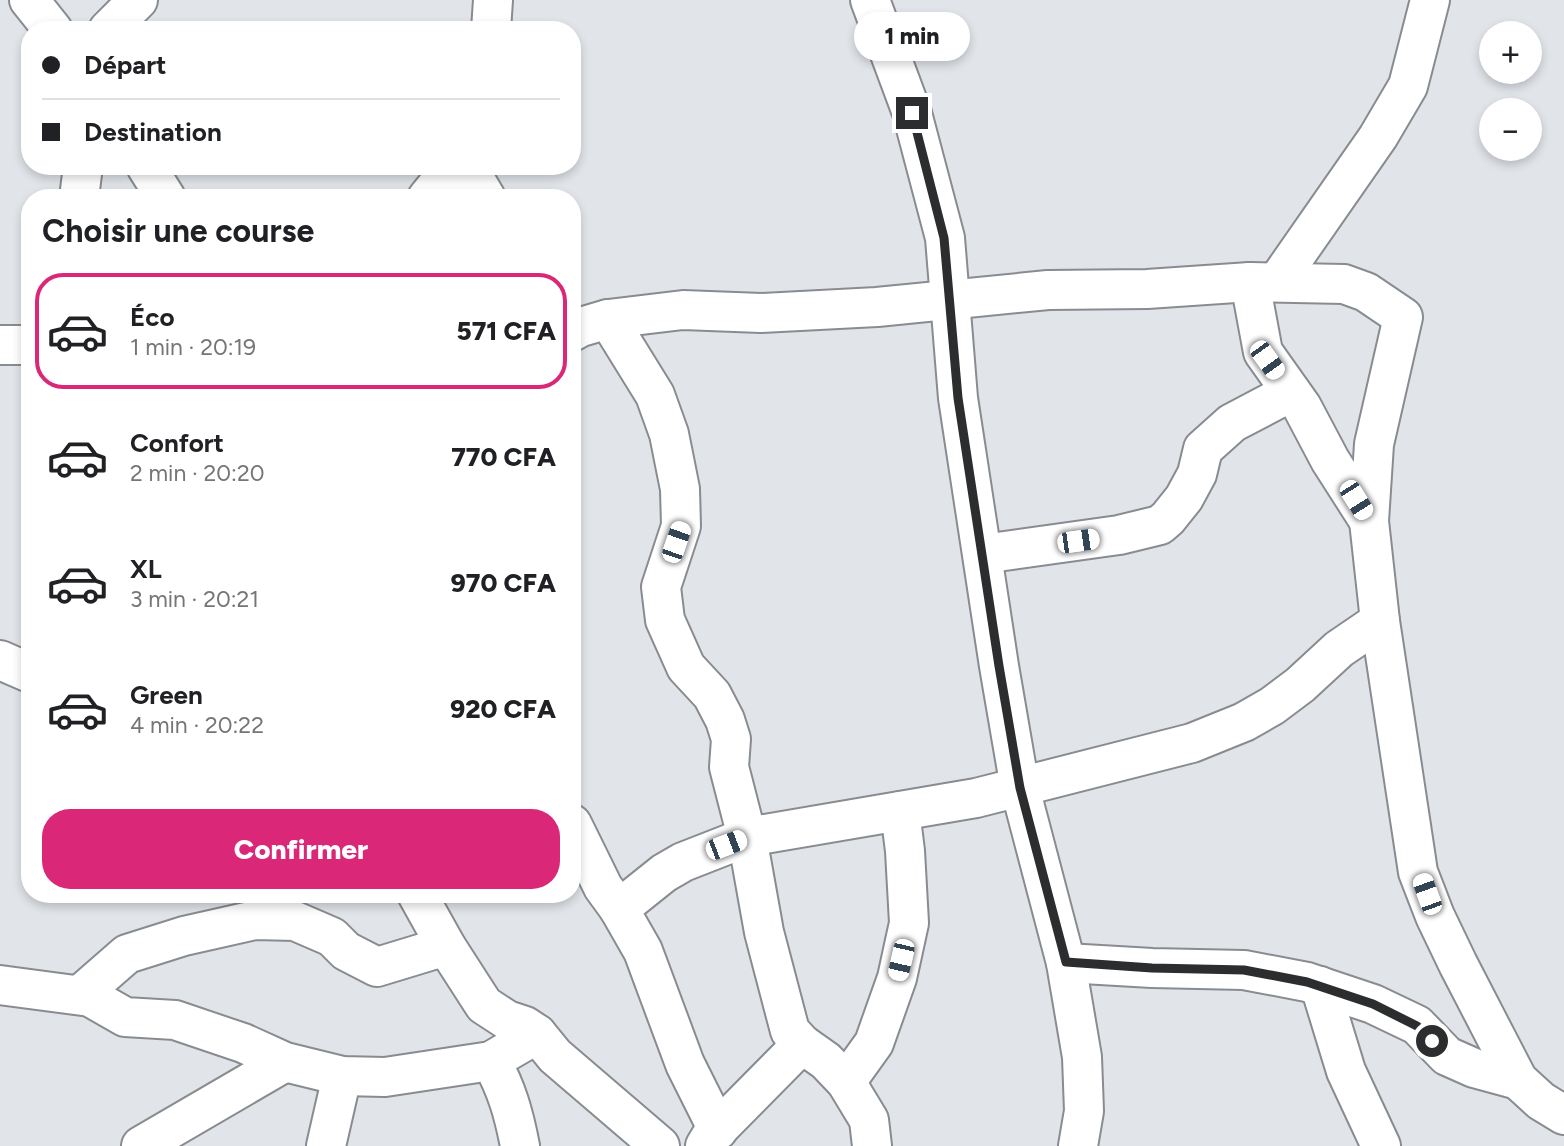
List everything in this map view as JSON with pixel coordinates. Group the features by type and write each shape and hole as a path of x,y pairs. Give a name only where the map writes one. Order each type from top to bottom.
{"street":[{"path":"29,0 46,21"},
{"path":"117,21 138,0"},
{"path":"491,21 492,0"},
{"path":"870,0 912,113 944,238 958,398 999,666 1020,788 1066,962 1082,1057 1084,1111 1078,1146"},
{"path":"1369,521 1330,460 1302,407 1263,352 1263,282 1378,137 1408,86 1430,0"},
{"path":"434,189 446,175"},
{"path":"581,327 608,319 683,310 761,313 950,300 1048,290 1147,289 1263,282 1344,284 1366,292 1403,317 1374,443 1369,521 1380,621 1418,872 1441,928 1518,1080 1541,1101 1564,1115"},
{"path":"608,319 655,395 669,434 680,489 681,526 661,587 666,620 686,667 712,695 726,720 731,739 729,767 747,837 764,932 790,1031 846,1082 869,1120 872,1146"},
{"path":"0,345 21,345"},
{"path":"983,554 1119,535 1160,525 1184,498 1197,474 1203,449 1232,423 1291,392"},
{"path":"619,909 664,873 683,862 747,837 1020,788 1192,743 1244,722 1281,699 1339,649 1380,621"},
{"path":"0,660 21,669"},
{"path":"846,1082 874,1043 897,978 909,923 900,811"},
{"path":"581,842 603,887 643,951 711,1138 802,1044"},
{"path":"422,903 484,1005 507,1020 525,1026 537,1034 565,1065 660,1146"},
{"path":"80,995 127,954 184,936 255,920 295,921 332,937 346,951 377,967 446,946"},
{"path":"1066,962 1152,968 1244,970 1320,986 1373,1004 1417,1026 1447,1056 1474,1068 1518,1080"},
{"path":"0,985 80,995 99,1001 125,1017 175,1020 243,1043 285,1062 342,1076 385,1077 491,1061 537,1034"},
{"path":"1320,986 1346,1071 1381,1146"},
{"path":"491,1061 512,1106 520,1146"},
{"path":"141,1146 285,1062"},
{"path":"326,1146 342,1076"}],"route":[{"path":"912,113 944,238 958,398 1020,788 1066,962 1152,968 1244,970 1307,982 1373,1004 1417,1026 1432,1041"}]}
